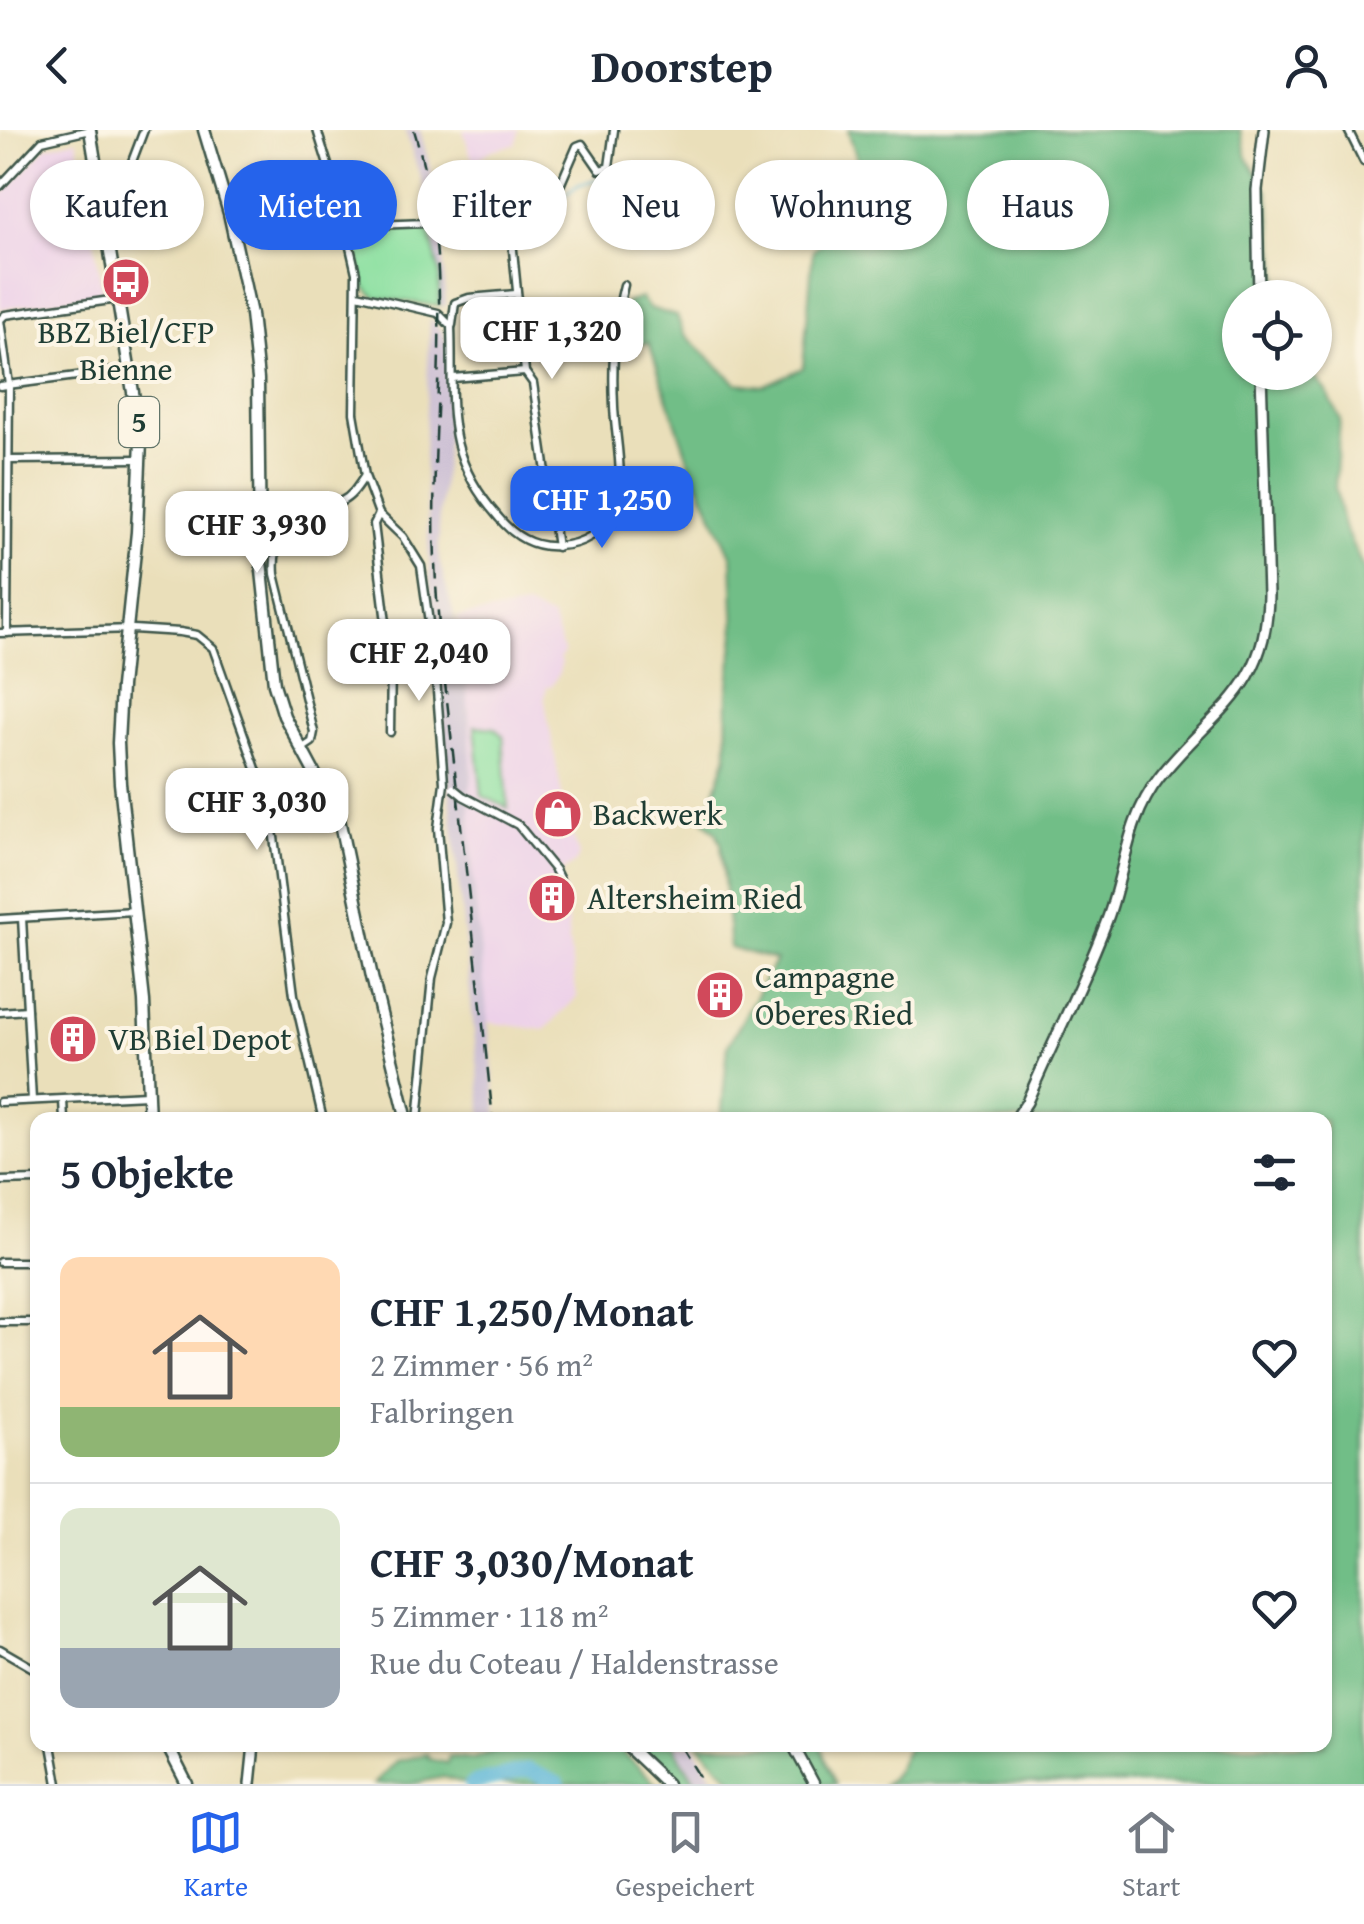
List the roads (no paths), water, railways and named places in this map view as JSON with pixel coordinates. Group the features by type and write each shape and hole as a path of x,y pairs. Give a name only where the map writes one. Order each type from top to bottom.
{"main road":[{"name":"5","path":"90,130 95,160"},
{"path":"204,130 229,213 251,314 258,378 260,552 272,671 280,706 330,797 343,833 372,977 406,1112"},
{"name":"5","path":"111,250 140,430 119,712 119,764 144,1001 149,1112"},
{"path":"171,1752 187,1784"},
{"path":"633,1752 667,1784"}],"street":[{"path":"0,186 42,141 56,133 90,130"},
{"path":"132,160 144,130"},
{"path":"317,130 326,160"},
{"path":"397,224 507,220 533,214 556,197 577,146 587,147 600,170 608,168 614,130"},
{"path":"1259,280 1257,211 1264,130"},
{"path":"1348,130 1364,162"},
{"path":"350,250 358,294 354,413 365,476 379,514 403,538 424,577 444,783 438,828 446,923 432,978 419,1112"},
{"path":"513,250 524,372 534,382 558,546"},
{"path":"455,304 454,438 470,480 498,518 519,537 536,544 577,544 597,532 610,517 618,497 614,376 624,286"},
{"path":"358,294 438,313 452,326"},
{"path":"438,313 469,298 516,294"},
{"path":"119,298 4,316 0,322 8,460 4,633 127,630 197,635 213,648 264,794 274,838 294,995 321,1112"},
{"path":"4,386 130,369"},
{"path":"454,378 524,372"},
{"path":"1021,1112 1108,917 1140,810 1170,765 1238,694 1260,652 1268,616 1262,390"},
{"path":"8,460 140,459"},
{"path":"302,748 312,742 314,732 275,574 275,560 289,519 346,500 365,476"},
{"path":"379,514 374,524 392,664 390,732"},
{"path":"444,783 518,825 555,870 565,890"},
{"path":"0,918 134,912"},
{"path":"22,918 32,1100"},
{"path":"0,1012 27,1010"},
{"path":"0,1102 148,1095"},
{"path":"63,1100 64,1112"},
{"path":"0,1181 30,1180"},
{"path":"0,1262 30,1262"},
{"path":"0,1322 30,1322"},
{"path":"0,1649 30,1667"},
{"path":"52,1752 58,1784"},
{"path":"250,1784 253,1752"},
{"path":"796,1752 814,1784"}],"waterway":[{"path":"567,194 587,182"},
{"path":"472,1784 528,1770 558,1784"}],"railway":[{"path":"414,130 428,185 439,292 434,505 438,613 492,1112"},
{"path":"684,1752 704,1784"}],"place":[{"name":"BBZ Biel/CFP Bienne","path":"126,282"},
{"name":"Backwerk","path":"558,814"},
{"name":"Altersheim Ried","path":"552,898"},
{"name":"Campagne Oberes Ried","path":"720,995"},
{"name":"VB Biel Depot","path":"73,1039"}]}
